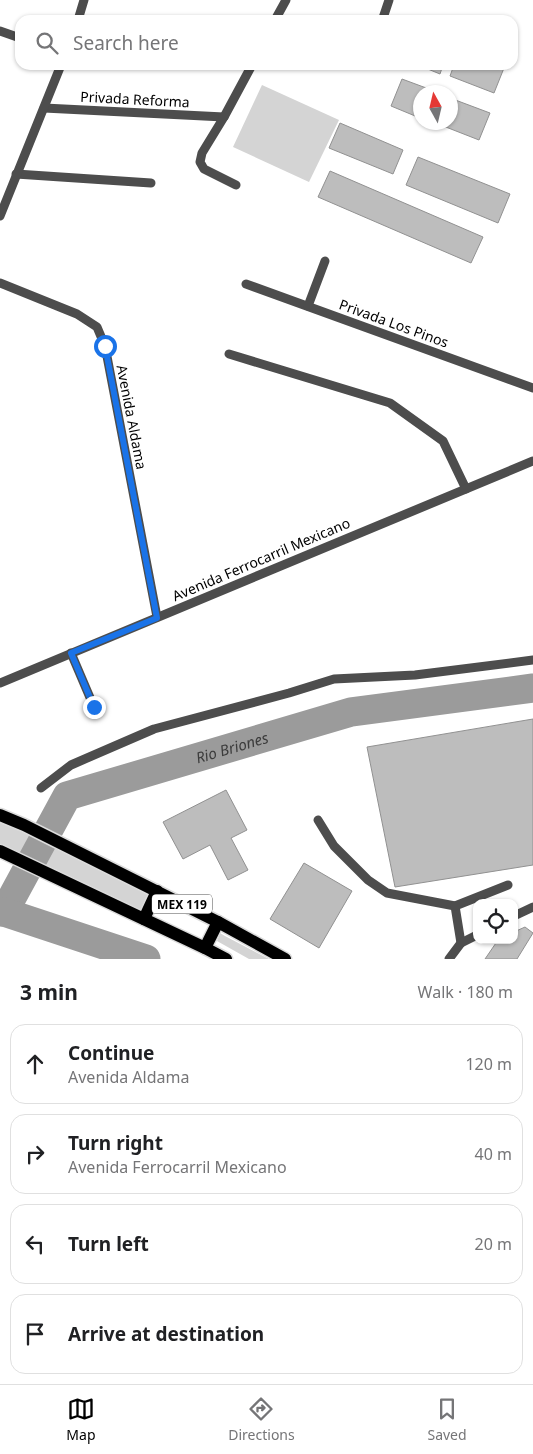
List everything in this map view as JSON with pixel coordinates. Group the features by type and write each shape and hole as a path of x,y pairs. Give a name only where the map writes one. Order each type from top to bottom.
{"main road":[{"name":"MEX 119","path":"1,815 157,891 285,959"},
{"name":"MEX 119","path":"0,851 226,959"},
{"path":"144,919 157,891"},
{"path":"205,948 218,922"}],"street":[{"path":"80,15 84,0"},
{"path":"278,15 286,0"},
{"path":"384,15 389,0"},
{"path":"0,31 15,36"},
{"path":"0,216 59,70"},
{"path":"236,185 204,170 200,162 202,154 249,70"},
{"name":"Privada Reforma","path":"44,108 224,118"},
{"path":"16,174 151,183"},
{"path":"308,306 325,260"},
{"name":"Avenida Aldama","path":"0,283 77,314 97,326 105,346 157,618"},
{"name":"Privada Los Pinos","path":"246,284 533,388"},
{"path":"229,354 390,404 443,441 466,489"},
{"name":"Avenida Ferrocarril Mexicano","path":"0,682 533,461"},
{"path":"71,653 94,707"},
{"path":"41,788 71,765 154,729 334,679 415,675 533,660"},
{"path":"318,820 334,846 368,880 387,894 456,906 508,885"},
{"path":"456,906 461,943"},
{"path":"518,914 533,907"},
{"path":"449,959 461,943 473,937"}],"shaded area":[{"path":"262,85 339,120 309,182 233,147"},
{"path":"0,820 156,892 144,917 0,849"},
{"path":"220,933 269,959 249,959 217,941"}],"building":[{"path":"430,70 441,70 440,74"},
{"path":"452,70 503,70 494,93 450,76"},
{"path":"402,79 418,85 413,85 413,115 391,106"},
{"path":"458,101 490,113 479,140 453,130 458,130"},
{"path":"340,123 403,150 393,174 329,148"},
{"path":"418,157 510,194 498,223 406,185"},
{"path":"330,171 483,237 471,263 318,197"},
{"path":"533,719 533,865 395,887 367,747"},
{"path":"226,790 247,830 231,838 248,870 228,880 210,845 183,859 163,822"},
{"path":"304,863 352,891 319,948 270,919"},
{"path":"525,927 533,933 517,959 485,959 495,944 518,944 518,930"}],"waterway":[{"name":"Rio Briones","path":"0,912 4,912 67,796 351,712 533,688"},
{"path":"4,912 146,959"}],"route":[{"path":"94,707 71,653 157,618 105,346"}]}
